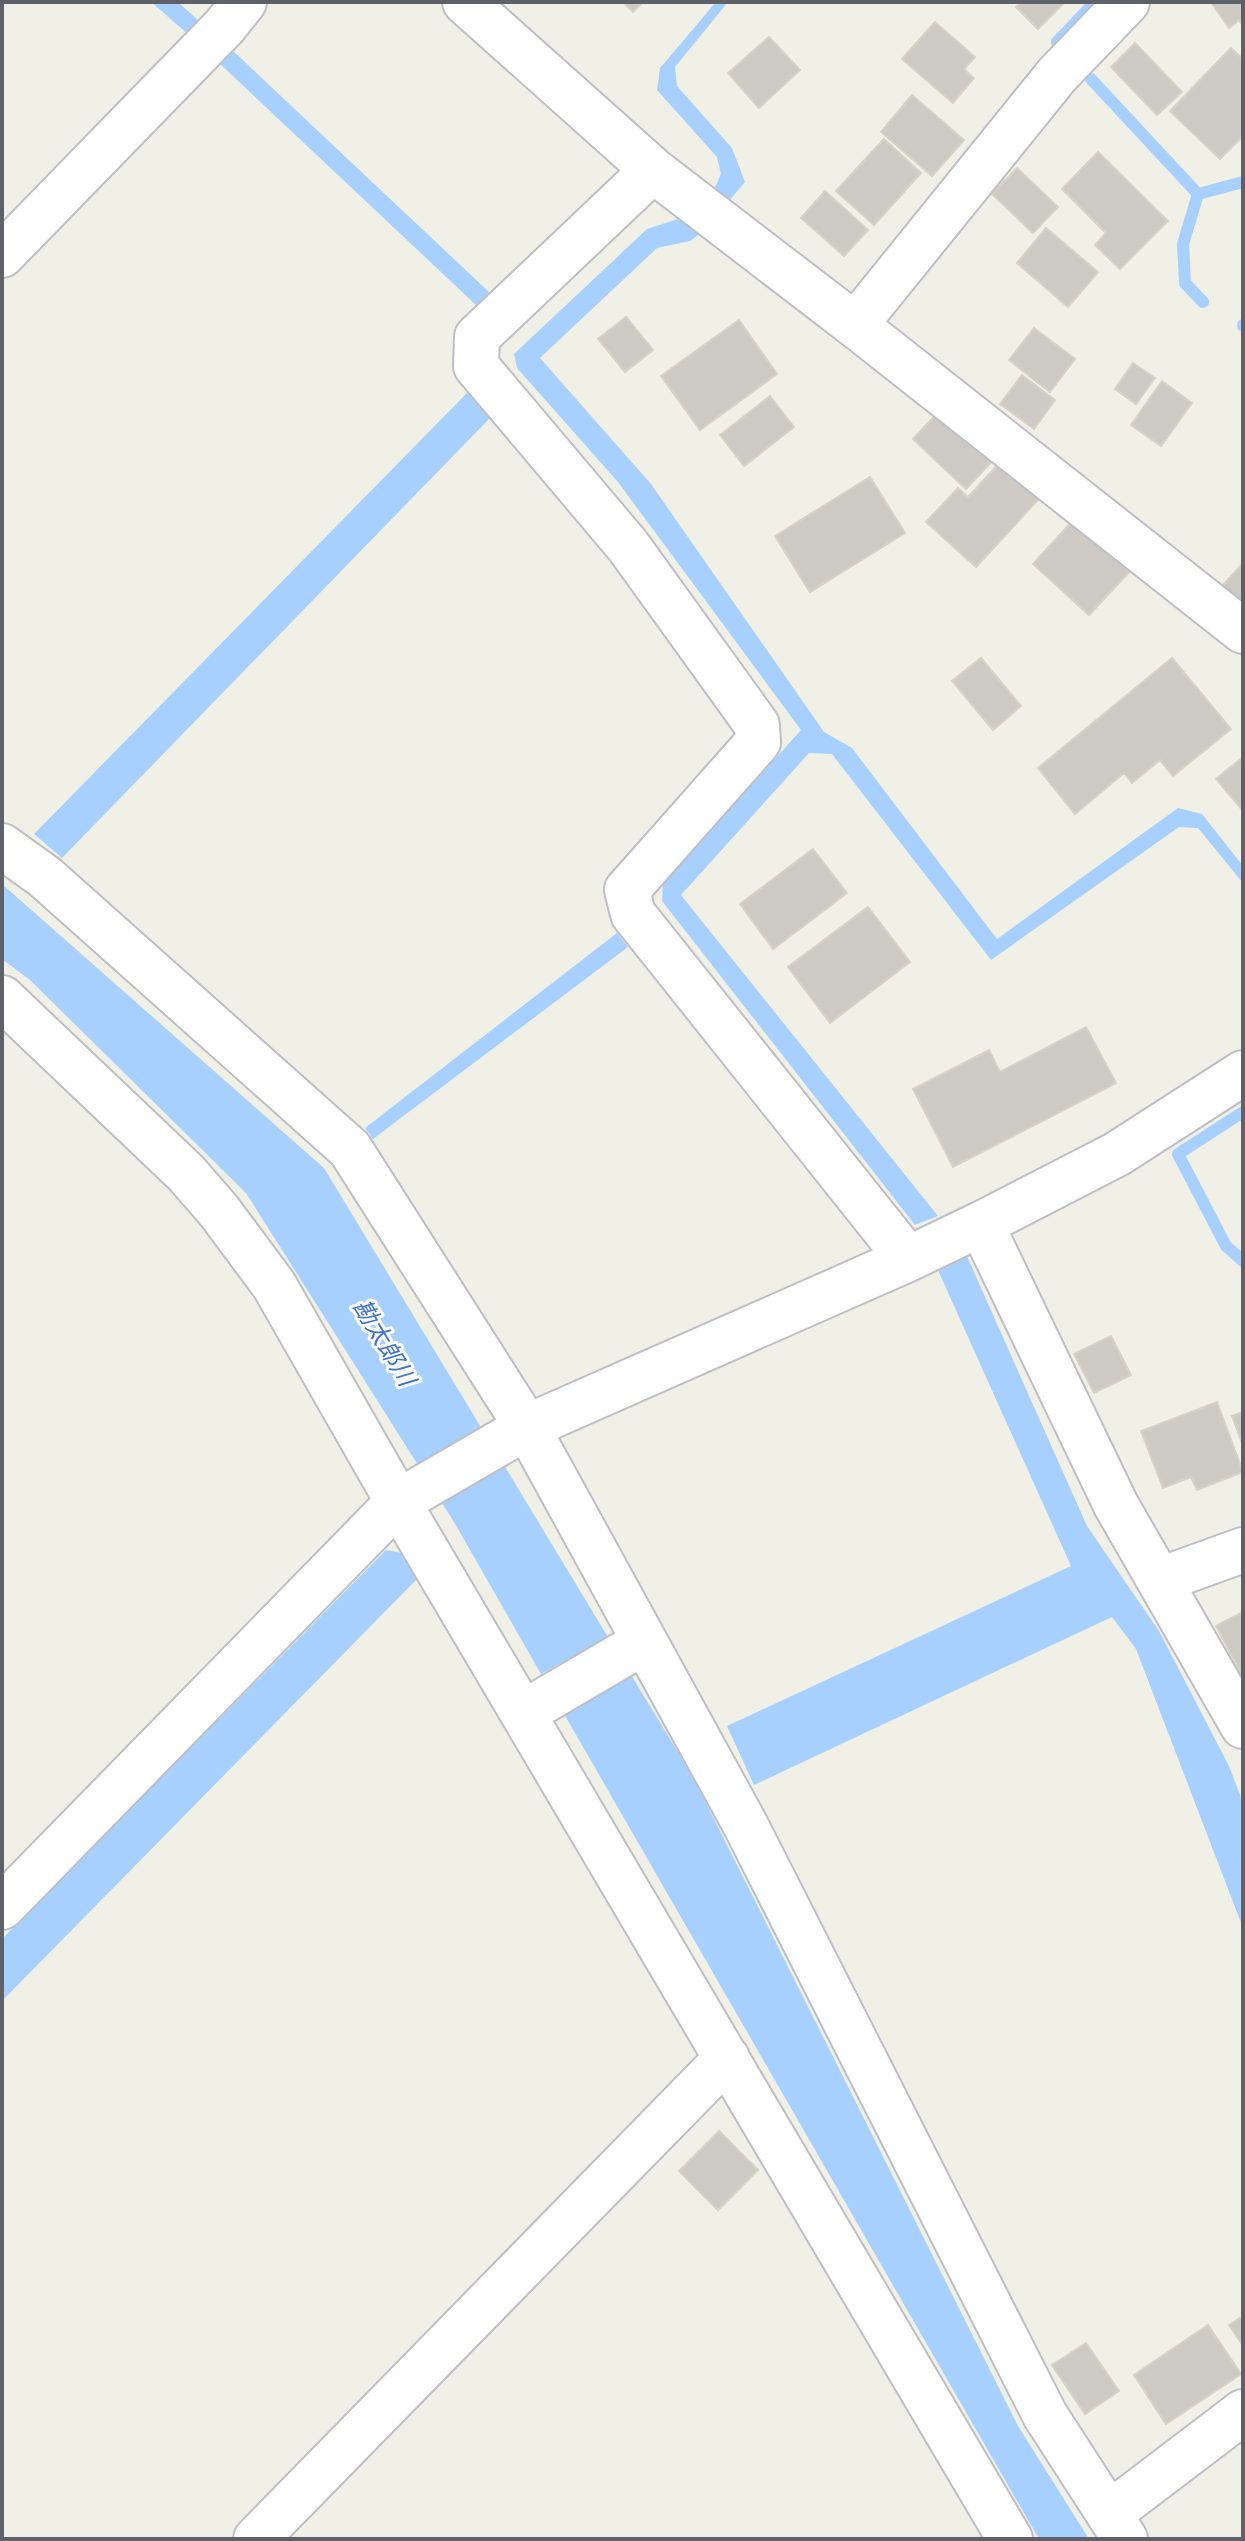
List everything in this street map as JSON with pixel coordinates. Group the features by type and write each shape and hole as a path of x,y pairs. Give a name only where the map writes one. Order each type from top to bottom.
{"street":[{"path":"2,255 224,27 244,2"},
{"path":"465,2 653,170 1243,631"},
{"path":"855,325 1057,75 1127,2"},
{"path":"653,170 477,337 476,366 628,546 757,725 758,742 627,890 633,914 908,1259"},
{"path":"2,846 45,877 350,1149 527,1427 746,1826 1045,2415 1119,2532 1243,2412"},
{"path":"2,998 186,1173 219,1211 274,1285 398,1502 1010,2539"},
{"path":"2,1907 398,1502 527,1427 981,1224 1117,1154 1243,1073"},
{"path":"981,1224 1116,1505 1243,1726"},
{"path":"1160,1580 1243,1550"},
{"path":"523,1713 644,1642"},
{"path":"256,2539 727,2058"}],"water":[{"path":"151,2 178,2 201,23 189,35"},
{"path":"716,2 728,2 675,67 677,86 732,148 745,182 729,201 714,190 721,174 717,157 657,90 660,68"},
{"path":"231,49 489,292 477,306 218,62"},
{"path":"684,217 701,233 690,241 657,248 540,358 651,484 824,732 852,748 997,939 1178,808 1202,814 1243,866 1243,883 1198,828 1179,827 991,960 832,754 809,753 681,895 938,1216 915,1225 662,901 663,883 801,730 618,482 517,368 514,354 647,229"},
{"path":"467,393 491,417 62,858 34,834"},
{"name":"勘太郎川","path":"2,884 324,1168 608,1637 585,1650 604,1682 628,1670 692,1775 1018,2426 1089,2539 1039,2539 560,1707 582,1694 563,1662 541,1674 454,1522 246,1193 30,980 2,959"},
{"path":"617,933 628,947 373,1139 365,1128"},
{"path":"966,1254 1087,1526 1159,1631 1229,1766 1243,1803 1243,1928 1136,1649 1112,1617 754,1785 727,1726 1071,1566 937,1268"},
{"path":"386,1550 402,1553 418,1578 2,2001 2,1939"}],"building":[{"path":"623,2 643,2 633,12"},
{"path":"1021,2 1065,2 1038,29 1016,7"},
{"path":"1211,2 1243,2 1243,26 1239,20 1229,28"},
{"path":"935,22 975,57 964,69 974,78 953,103 902,59"},
{"path":"769,37 800,70 759,108 728,73"},
{"path":"1135,43 1182,92 1157,115 1111,67"},
{"path":"1231,48 1243,59 1243,136 1220,159 1170,111"},
{"path":"912,95 964,140 932,176 881,132"},
{"path":"884,139 921,173 874,225 836,191"},
{"path":"1098,152 1168,221 1120,269 1095,245 1106,233 1062,189"},
{"path":"1017,168 1058,207 1033,233 992,194"},
{"path":"825,191 868,230 844,256 801,218"},
{"path":"1046,228 1098,272 1068,307 1017,263"},
{"path":"626,317 653,350 625,372 598,339"},
{"path":"739,320 777,374 700,430 661,376"},
{"path":"1034,328 1075,359 1050,392 1009,360"},
{"path":"1133,363 1155,378 1136,404 1115,389"},
{"path":"1022,375 1055,400 1034,429 1000,404"},
{"path":"1162,381 1192,403 1161,446 1131,425"},
{"path":"770,396 794,427 744,466 720,435"},
{"path":"944,406 997,456 966,489 913,439"},
{"path":"1007,455 1046,491 976,567 926,522 958,488 968,497"},
{"path":"870,477 905,533 810,592 775,536"},
{"path":"1077,516 1133,568 1089,615 1033,564"},
{"path":"1243,563 1243,605 1222,586"},
{"path":"981,658 1021,706 993,730 952,681"},
{"path":"1172,658 1231,729 1173,776 1160,760 1132,783 1124,773 1075,814 1038,768"},
{"path":"1243,757 1243,811 1216,779"},
{"path":"813,849 847,893 773,949 740,904"},
{"path":"868,907 910,962 830,1023 788,967"},
{"path":"1086,1027 1116,1083 953,1167 913,1089 989,1050 1000,1072"},
{"path":"1111,1336 1131,1375 1094,1393 1074,1354"},
{"path":"1217,1402 1243,1472 1197,1490 1191,1477 1163,1488 1141,1431"},
{"path":"1243,1412 1243,1446 1232,1416"},
{"path":"1243,1612 1243,1677 1216,1626"},
{"path":"719,2131 758,2170 718,2210 679,2171"},
{"path":"1243,2316 1243,2346 1229,2325"},
{"path":"1208,2325 1241,2374 1166,2424 1134,2375"},
{"path":"1086,2343 1119,2391 1085,2414 1052,2365"}],"waterway":[{"path":"1057,42 1095,2"},
{"path":"1091,79 1198,194 1183,244 1185,283 1203,302"},
{"path":"1198,194 1243,182"},
{"path":"1243,1112 1178,1154 1226,1246 1243,1261"}]}
